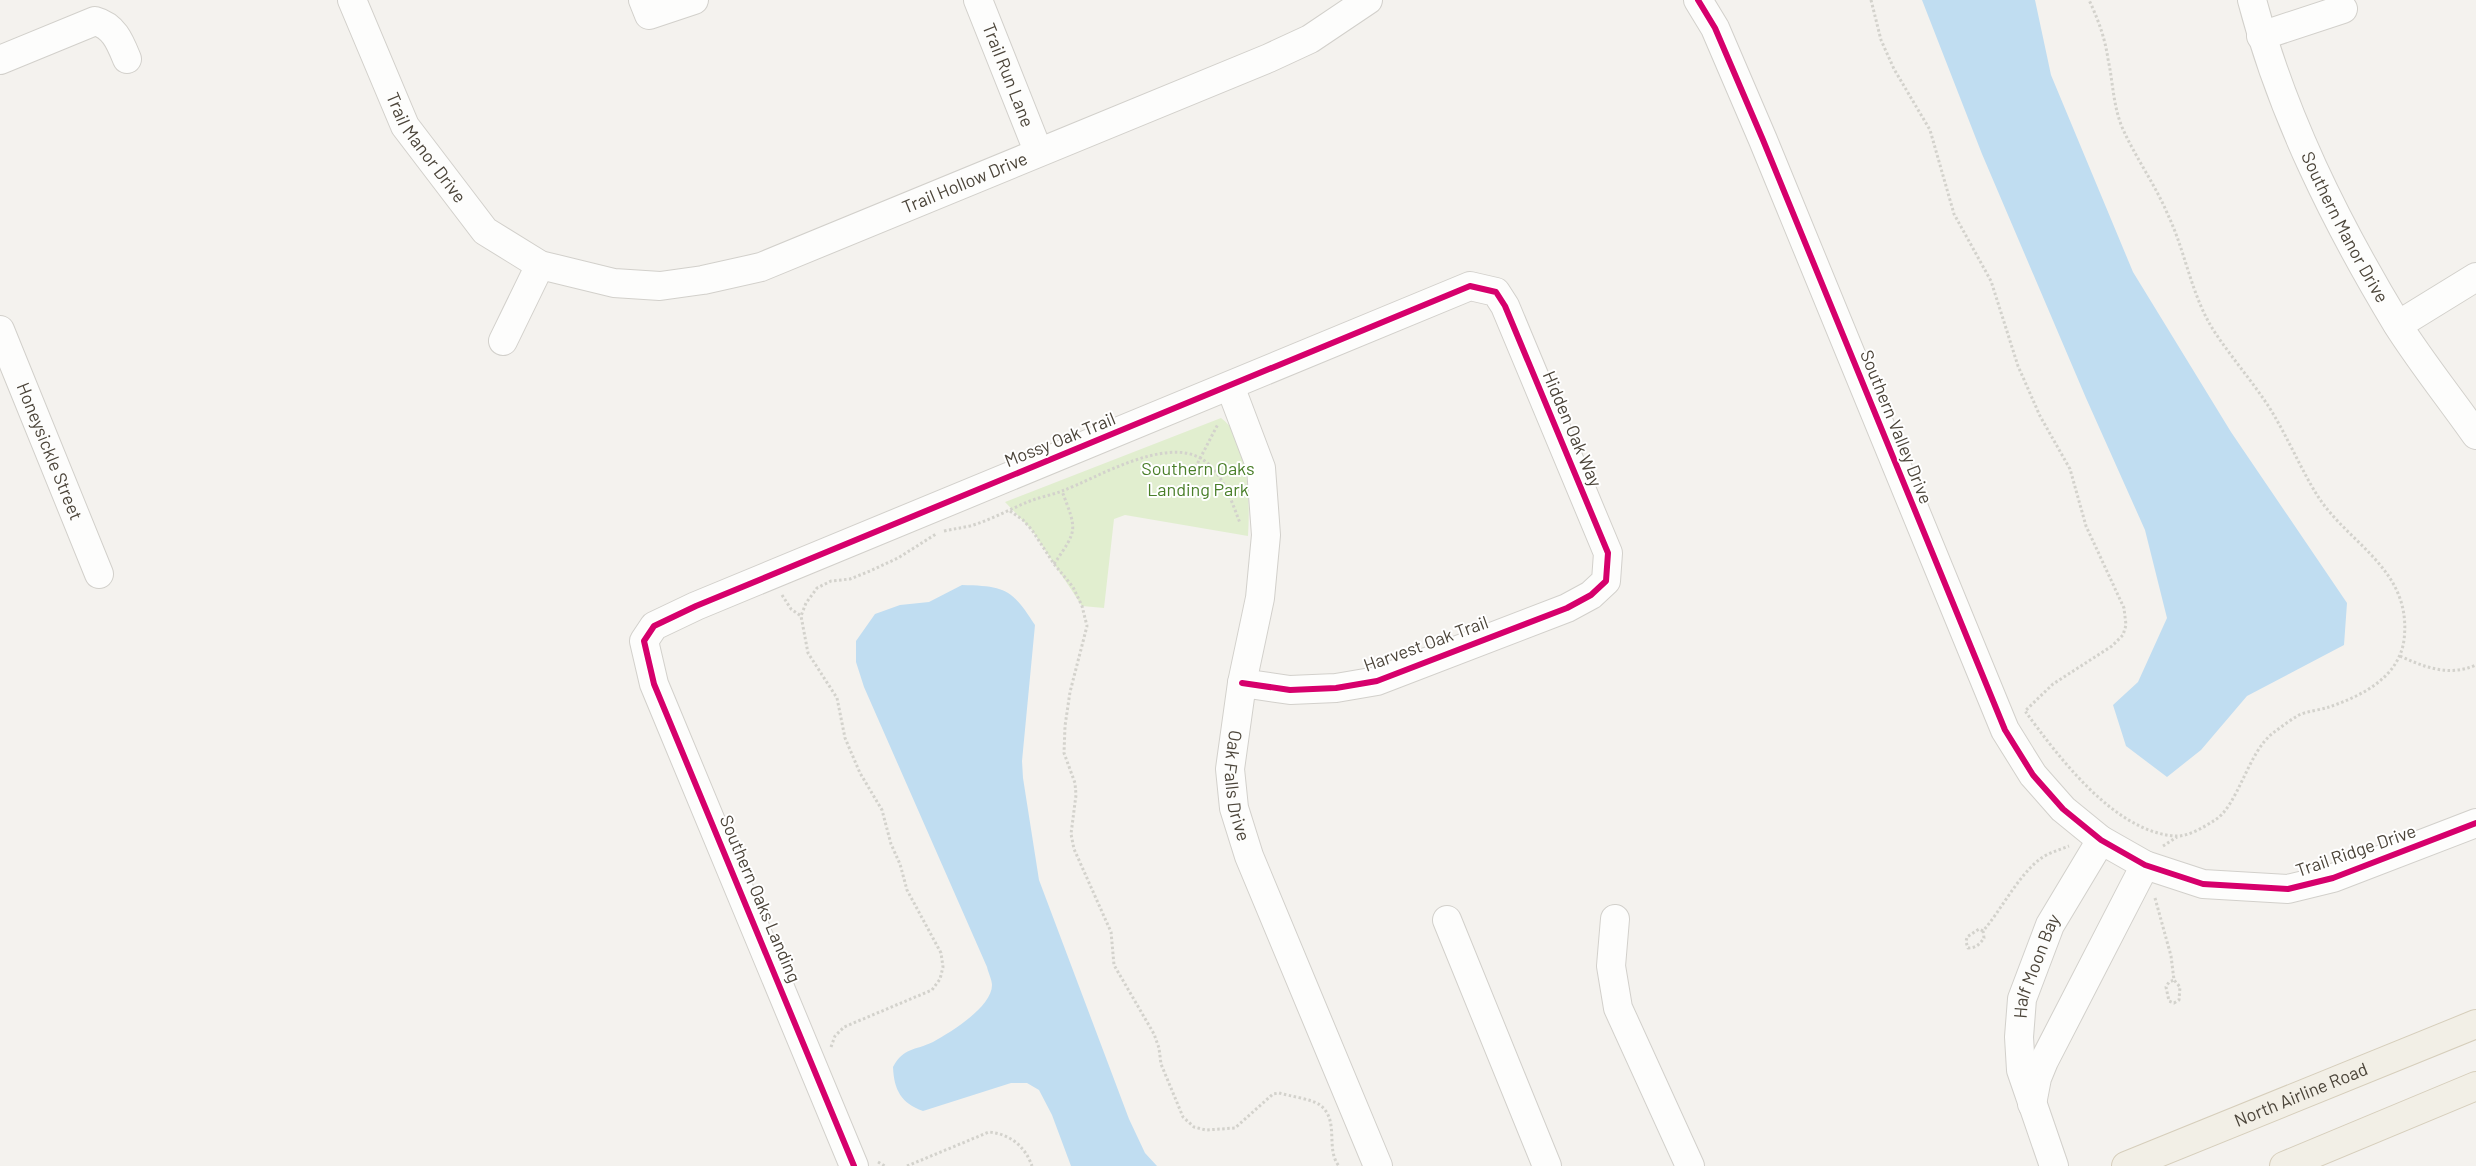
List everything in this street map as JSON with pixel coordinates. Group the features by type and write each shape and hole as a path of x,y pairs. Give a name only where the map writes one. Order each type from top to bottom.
{"main road":[{"name":"North Airline Road","path":"2126,1166 2476,1024"},
{"path":"2284,1166 2476,1086"}],"street":[{"name":"Trail Manor Drive","path":"352,0 405,126 485,231 540,265"},
{"path":"646,8 694,0"},
{"name":"Trail Run Lane","path":"978,0 1038,152"},
{"name":"Trail Hollow Drive","path":"540,265 614,283 660,286 703,280 761,266 1269,58 1310,39 1368,0"},
{"name":"Southern Valley Drive","path":"1698,0 1715,28 2005,730 2033,775 2063,809 2096,836"},
{"name":"Southern Manor Drive","path":"2252,0 2261,36 2304,147 2339,223 2398,325 2476,435"},
{"path":"2261,36 2343,9"},
{"path":"0,60 95,21 106,24 118,38 127,59"},
{"path":"503,341 540,265"},
{"path":"2398,325 2476,277"},
{"name":"Mossy Oak Trail","path":"644,641 654,626 696,606 1231,390 1470,286 1496,292"},
{"name":"Hidden Oak Way","path":"1496,292 1505,306 1608,553 1606,581"},
{"name":"Honeysickle Street","path":"0,330 99,574"},
{"name":"Oak Falls Drive","path":"1231,390 1261,468 1266,535 1260,598 1242,682 1230,768 1234,808 1249,856 1378,1166"},
{"name":"Harvest Oak Trail","path":"1242,682 1290,690 1336,688 1377,681 1567,608 1591,595 1606,581"},
{"name":"Southern Oaks Landing","path":"644,641 654,684 864,1163"},
{"name":"Trail Ridge Drive","path":"2096,836 2145,865 2203,884 2288,889 2333,878 2476,823"},
{"name":"Half Moon Bay","path":"2054,1166 2021,1070 2019,1037 2022,999 2050,925 2096,836"},
{"path":"2032,1106 2037,1078 2044,1061 2145,865"},
{"path":"1615,919 1612,966 1618,1008 1690,1166"},
{"path":"1447,920 1547,1166"}],"path":[{"path":"1871,0 1881,40 1894,69 1930,130 1954,214 1991,281 2024,380 2040,416 2070,469 2086,526 2124,608 2126,625 2123,635 2112,646 2053,684 2025,711 2056,752 2107,805 2139,824 2177,837"},
{"path":"2089,0 2103,34 2114,101 2121,125 2134,152 2153,182 2170,219 2191,284 2199,302 2214,330 2271,410 2319,499 2396,584 2403,610 2404,639 2400,656 2393,668 2373,687 2355,698 2300,715 2270,735 2248,766 2220,818 2196,831 2177,837 2157,851 2145,865 2164,928 2174,980 2179,983 2179,1000 2174,1003 2169,1001 2166,987 2169,982 2174,980"},
{"path":"1193,472 1231,390"},
{"path":"831,1054 835,1036 844,1027 932,990 940,980 943,968 937,945 907,890 900,864 890,844 882,810 860,772 844,738 838,698 808,654 801,616 806,603 817,588 831,581 850,579 863,574 898,558 937,534 970,526 1030,501 1062,491 1126,462 1154,455 1181,454 1200,458 1214,469 1224,484 1242,528"},
{"path":"1054,564 1072,538 1074,529 1062,491"},
{"path":"1010,510 1032,530 1054,564 1073,586 1082,606 1087,626 1070,692 1065,726 1064,753 1075,783 1076,795 1070,834 1074,849 1112,932 1114,966 1154,1034 1159,1048 1161,1064 1183,1117 1194,1127 1206,1130 1226,1130 1235,1128 1243,1122 1273,1094 1279,1093 1320,1105 1328,1116 1333,1130 1332,1149 1335,1162 1339,1166"},
{"path":"2400,656 2428,669 2450,671 2476,665"},
{"path":"1983,931 1978,929 1967,937 1968,948 1974,948 1980,944 1984,938 1983,931 2005,904 2020,879 2039,860 2049,854 2096,836 2107,805"},
{"path":"907,1166 989,1132 1003,1134 1018,1143 1032,1166"},
{"path":"864,1163 885,1166"}],"green space":[{"name":"Southern Oaks Landing Park","path":"1221,418 1231,428 1238,440 1243,456 1248,490 1248,536 1125,515 1114,519 1104,608 1082,606 1032,530 1005,502"}],"water":[{"path":"1922,0 2035,0 2051,75 2133,272 2231,432 2347,603 2344,645 2247,696 2201,750 2167,777 2126,746 2113,705 2138,682 2167,618 2145,530 2086,398 1982,154"},
{"path":"962,585 988,587 1006,592 1020,604 1035,625 1022,761 1039,880 1129,1119 1145,1153 1157,1166 1071,1166 1052,1115 1039,1090 1027,1083 1011,1083 923,1111 904,1100 897,1089 893,1067 901,1056 910,1050 933,1042 969,1018 985,1002 990,993 992,983 987,967 864,687 856,662 856,641 875,614 900,605 929,602"}],"cycle path":[{"path":"1698,0 1715,28 1763,140 2005,730 2033,775 2063,809 2101,840 2145,865 2203,884 2288,889 2333,878 2476,823"},
{"path":"854,1166 654,684 644,641 654,626 696,606 1470,286 1496,292 1505,306 1608,553 1606,581 1591,595 1567,608 1377,681 1336,688 1290,690 1242,683"}]}
